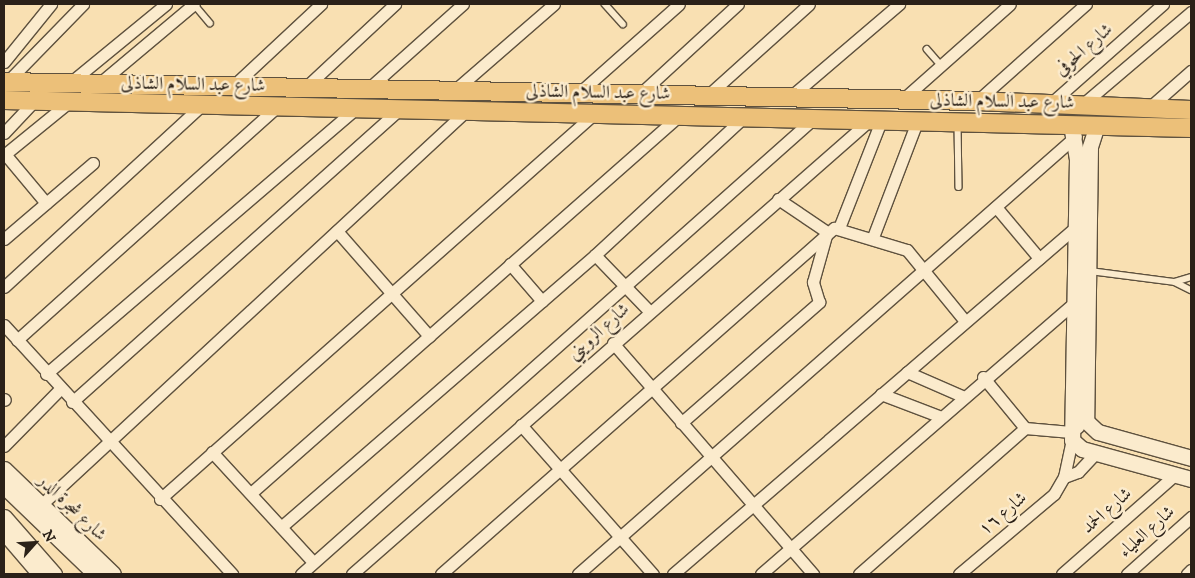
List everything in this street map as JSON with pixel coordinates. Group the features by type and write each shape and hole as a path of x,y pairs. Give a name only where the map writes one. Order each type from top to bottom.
{"main road":[{"name":"شارع عبد السلام الشاذلى","path":"6,82 101,82 232,87 306,86 900,101 977,101 1191,110"},
{"path":"432,110 434,90"},
{"name":"شارع عبد السلام الشاذلى","path":"4,100 399,110 962,120 1003,122 1073,131 1097,125 1191,128"},
{"path":"962,120 977,101"},
{"path":"1003,102 1003,122"},
{"path":"1097,125 1083,158 1076,226 1077,300 1072,436 1079,448 1191,479"},
{"path":"1073,131 1083,158 1090,271 1086,421 1098,432 1191,458"},
{"name":"شارع شجرة الدر","path":"4,469 37,508 75,546 113,574"},
{"name":"شارع شجرة الدر","path":"4,486 37,508"},
{"path":"9,531 37,508"},
{"path":"4,516 9,531 37,573"},
{"path":"9,531 54,574"},
{"name":"شارع شجرة الدر","path":"75,546 95,574"}],"street":[{"path":"6,82 83,4"},
{"path":"71,82 166,4"},
{"path":"101,82 194,4"},
{"path":"232,87 321,4"},
{"path":"306,86 395,4"},
{"path":"369,88 463,4"},
{"path":"455,90 554,4"},
{"path":"580,92 679,4"},
{"path":"640,94 738,4"},
{"path":"707,96 809,4"},
{"path":"789,98 899,4"},
{"path":"900,101 1010,4"},
{"path":"977,101 1086,4"},
{"name":"شارع الحوفي","path":"1050,104 1163,4"},
{"path":"4,62 48,5"},
{"path":"1083,104 1191,12"},
{"path":"1150,107 1191,71"},
{"path":"4,133 34,101"},
{"path":"46,202 4,154 69,102"},
{"path":"4,286 203,104"},
{"path":"18,340 278,106"},
{"path":"46,374 356,108"},
{"path":"72,402 399,110"},
{"path":"37,508 467,110"},
{"path":"160,499 389,292 595,113"},
{"path":"251,493 681,114"},
{"path":"281,527 542,301 746,116"},
{"path":"301,574 815,117"},
{"path":"839,228 877,118"},
{"name":"شارع الرويني","path":"352,574 649,311 778,199 877,118"},
{"path":"873,237 918,119"},
{"path":"578,574 996,206 1073,131"},
{"path":"4,239 93,163"},
{"path":"778,199 827,232"},
{"path":"996,206 1039,258"},
{"path":"673,574 1076,226"},
{"path":"441,574 827,232 839,228 873,237 908,250 965,322"},
{"path":"337,230 429,336"},
{"path":"681,423 819,302 813,282 827,232"},
{"path":"595,254 649,311"},
{"path":"510,264 542,301"},
{"path":"761,574 983,377 1077,300"},
{"path":"4,325 59,390 232,574"},
{"path":"613,343 813,574"},
{"path":"907,372 962,396"},
{"path":"983,377 1025,428 1072,436 1086,421"},
{"path":"4,446 59,390"},
{"path":"881,394 939,416"},
{"path":"521,425 653,574"},
{"path":"859,574 1025,428"},
{"name":"شارع ١٦","path":"959,574 1054,494 1064,477 1072,436"},
{"path":"212,452 313,562"},
{"name":"شارع ١٦","path":"1064,477 1078,472 1096,452"},
{"name":"شارع الحمد","path":"1062,574 1176,474"},
{"name":"شارع العلياء","path":"1127,574 1191,517"},
{"path":"1186,574 1191,570"}],"lane":[{"path":"194,4 210,23"},
{"path":"605,4 623,24"},
{"path":"927,49 941,65"},
{"path":"959,186 962,120"},
{"path":"1090,271 1175,282 1191,290"},
{"path":"1175,282 1191,277"}]}
